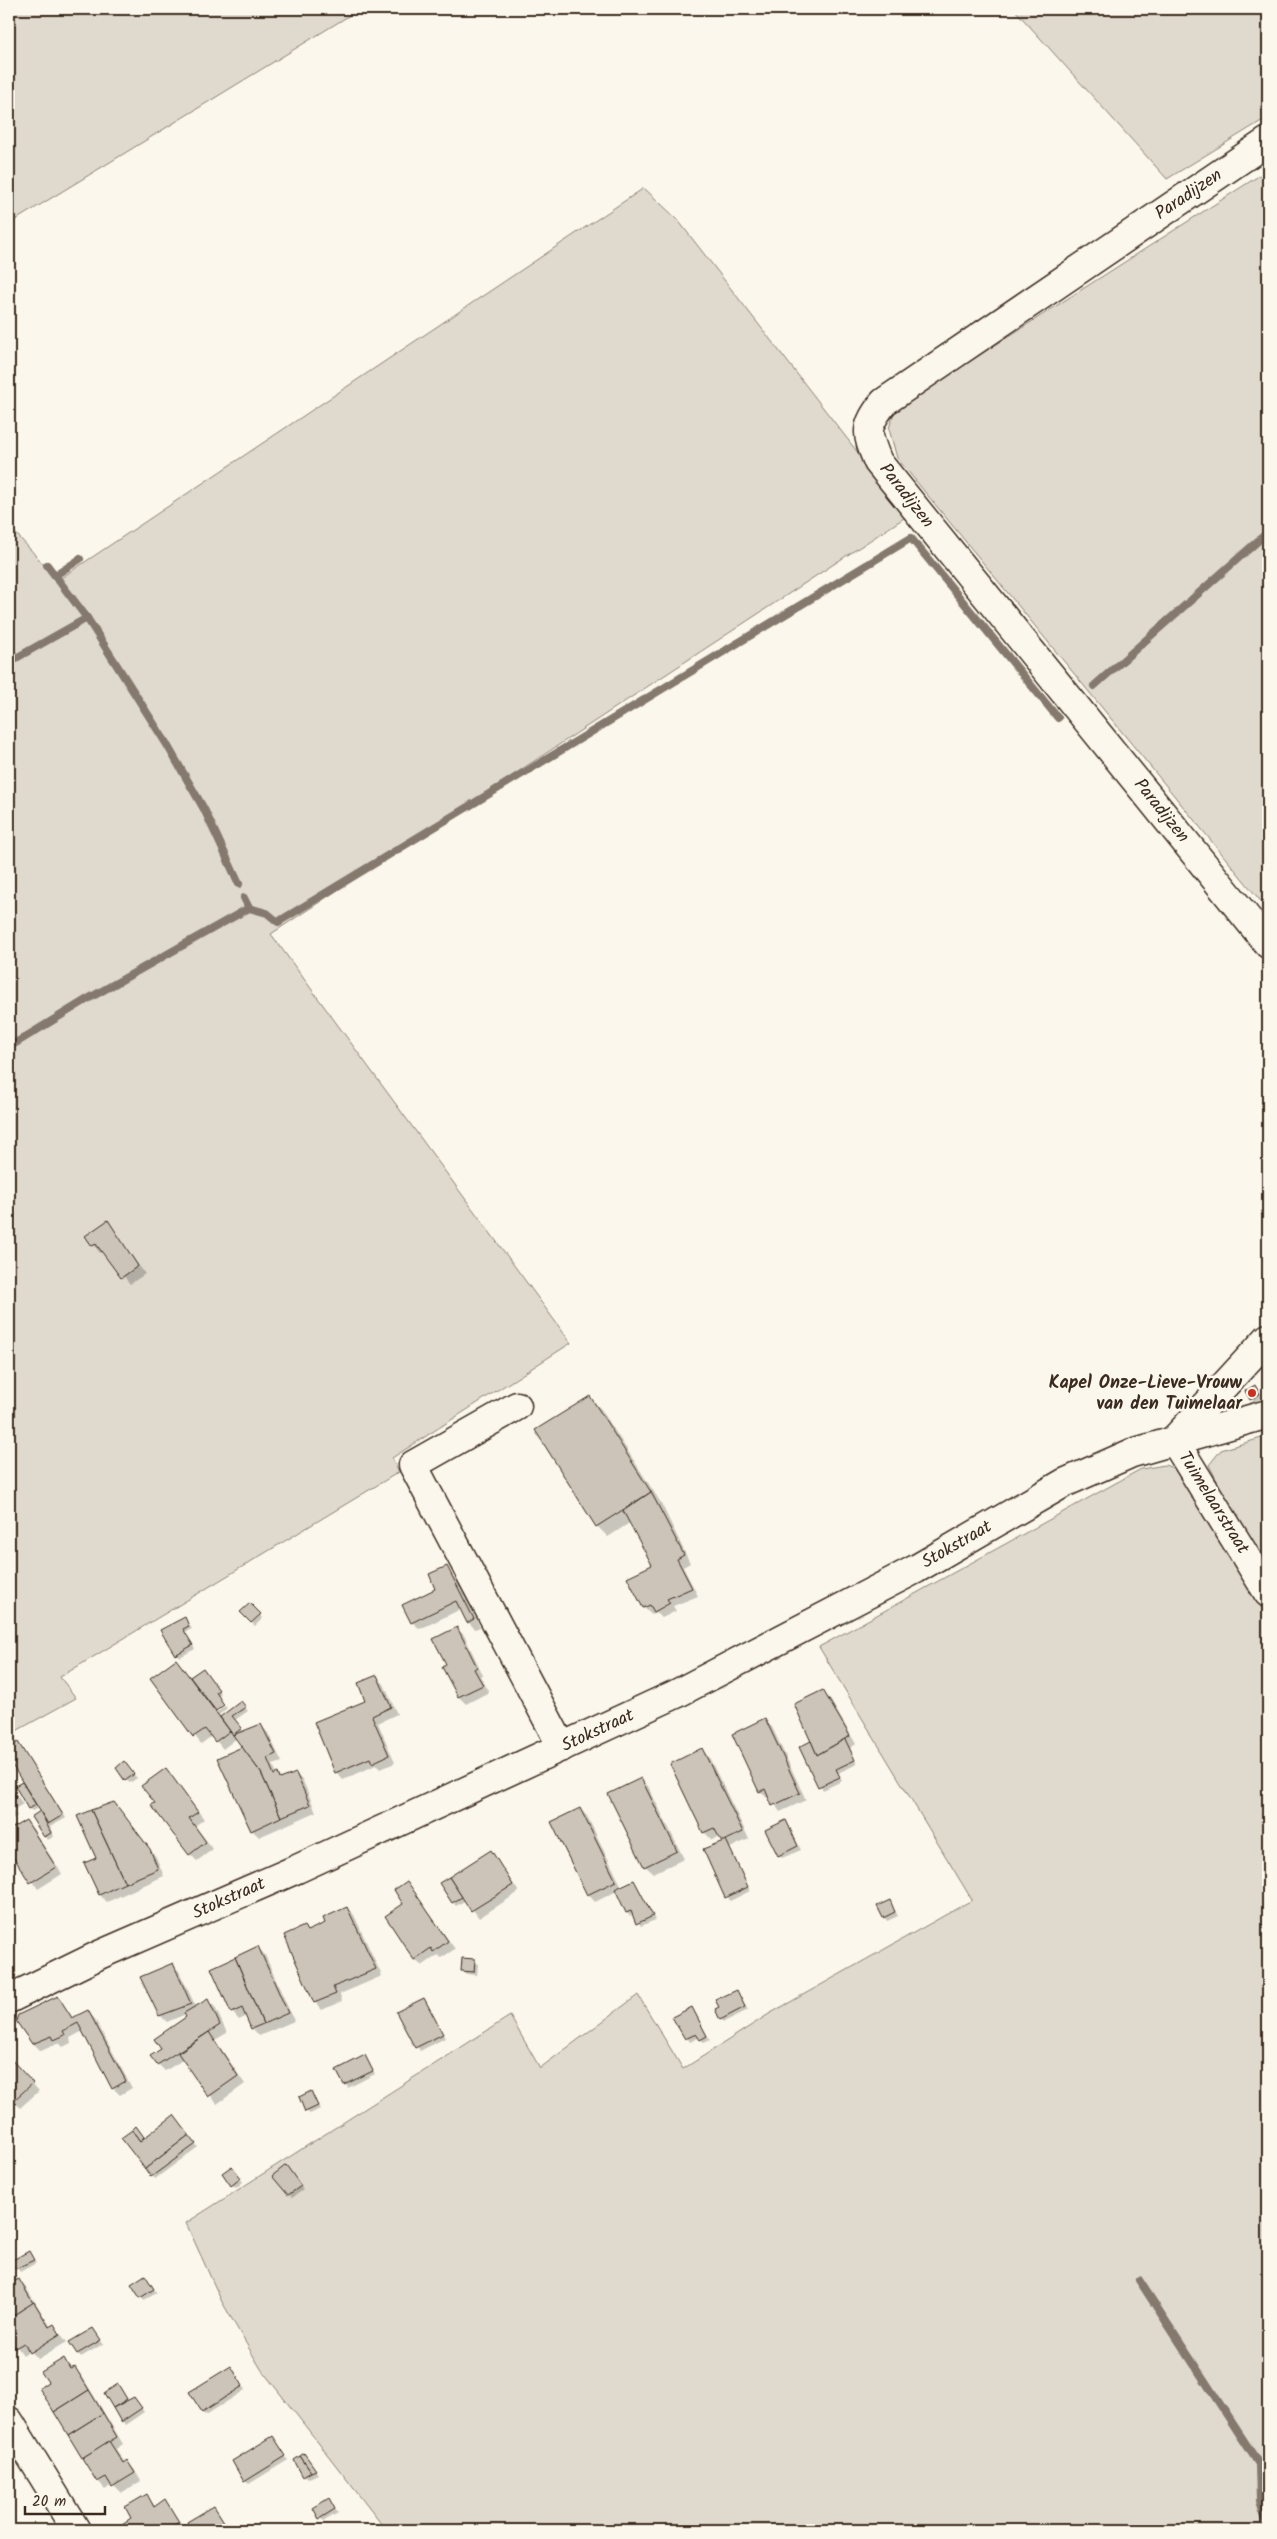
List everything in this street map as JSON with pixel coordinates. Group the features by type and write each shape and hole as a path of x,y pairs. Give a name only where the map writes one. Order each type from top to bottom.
{"street":[{"name":"Paradijzen","path":"1268,141 884,402 870,420 868,439 878,462 1268,944"},
{"path":"1174,1440 1268,1338"},
{"path":"516,1406 413,1465 562,1747"},
{"name":"Stokstraat","path":"9,1998 676,1694 916,1568 1064,1483 1132,1453 1268,1414"},
{"name":"Tuimelaarstraat","path":"1174,1440 1268,1593"},
{"path":"9,2421 76,2530"}],"shaded area":[{"path":"9,9 360,9 9,224"},
{"path":"1014,9 1268,9 1268,117 1167,179"},
{"path":"1268,170 1268,910 897,458 889,429 894,410"},
{"path":"644,188 677,219 907,516 271,934 571,1343 392,1458 399,1472 60,1677 76,1698 9,1735 9,526 58,580"},
{"path":"1268,1436 1268,1565 1223,1493 1209,1465 1221,1450"},
{"path":"1165,1465 1180,1471 1268,1619 1268,2530 386,2530 261,2369 222,2302 186,2223 510,2016 540,2068 638,1995 683,2069 769,2014 972,1900 819,1647 1141,1469"}],"building":[{"path":"108,1220 138,1266 121,1278 96,1244 92,1246 85,1236"},
{"name":"Kapel Onze-Lieve-Vrouw van den Tuimelaar","path":"1255,1385 1260,1394 1250,1400 1245,1391"},
{"path":"590,1396 651,1492 596,1527 535,1430"},
{"path":"651,1492 684,1555 677,1559 692,1588 667,1599 670,1603 654,1612 650,1605 643,1608 627,1577 652,1565 623,1511"},
{"path":"447,1566 474,1619 467,1623 456,1601 411,1623 402,1605 435,1589 429,1574"},
{"path":"250,1603 261,1614 251,1623 240,1612"},
{"path":"185,1617 189,1626 183,1629 193,1645 175,1655 160,1630"},
{"path":"457,1627 477,1667 474,1669 483,1685 458,1697 442,1667 446,1664 433,1639"},
{"path":"176,1659 230,1731 215,1742 205,1729 193,1737 150,1678"},
{"path":"203,1668 219,1690 216,1692 224,1705 216,1711 190,1677"},
{"path":"377,1675 391,1707 372,1716 389,1755 372,1763 370,1758 335,1773 314,1722 365,1701 358,1683"},
{"path":"823,1690 850,1736 817,1755 794,1704"},
{"path":"241,1701 246,1707 232,1716 242,1728 233,1735 220,1717"},
{"path":"765,1718 800,1793 772,1806 765,1789 759,1792 732,1734"},
{"path":"261,1724 276,1754 267,1758 274,1775 278,1773 280,1779 296,1773 310,1805 281,1817 261,1773 233,1735"},
{"path":"845,1739 855,1760 836,1769 840,1777 818,1787 799,1747 811,1741 817,1755"},
{"path":"18,1742 63,1815 48,1824 9,1760 9,1747"},
{"path":"242,1747 261,1773 281,1817 251,1831 217,1758"},
{"path":"702,1748 743,1832 722,1842 714,1828 703,1833 670,1764"},
{"path":"124,1761 134,1774 125,1781 116,1768"},
{"path":"166,1768 198,1812 189,1818 206,1842 189,1855 151,1805 155,1803 141,1786"},
{"path":"641,1778 677,1851 644,1867 608,1794"},
{"path":"22,1782 36,1805 28,1809 15,1786"},
{"path":"9,1784 16,1797 9,1801"},
{"path":"114,1802 150,1849 158,1869 125,1883 91,1810"},
{"path":"580,1808 616,1881 587,1895 551,1822"},
{"path":"91,1810 125,1883 99,1895 84,1863 96,1858 77,1816"},
{"path":"40,1811 51,1833 44,1837 31,1817"},
{"path":"26,1820 56,1867 30,1883 9,1850 9,1830"},
{"path":"786,1820 798,1846 778,1856 765,1830"},
{"path":"726,1840 748,1887 725,1898 703,1849"},
{"path":"491,1850 513,1885 471,1911 449,1877"},
{"path":"449,1877 462,1897 452,1903 439,1883"},
{"path":"634,1880 653,1916 636,1924 631,1911 626,1913 615,1889"},
{"path":"407,1881 448,1941 433,1952 431,1948 414,1960 385,1916 403,1904 394,1890"},
{"path":"890,1900 895,1912 883,1918 877,1906"},
{"path":"347,1907 376,1969 333,1987 336,1994 314,2003 284,1935 304,1926 307,1931 325,1923 323,1918"},
{"path":"258,1946 288,2013 263,2024 235,1957"},
{"path":"235,1957 263,2024 251,2029 242,2008 231,2013 211,1968"},
{"path":"462,1958 475,1959 474,1972 461,1971"},
{"path":"173,1963 191,2004 159,2016 140,1977"},
{"path":"737,1990 745,2007 720,2020 715,2009 719,2007 715,2000"},
{"path":"58,1996 72,2018 88,2010 126,2081 112,2089 78,2023 63,2031 65,2035 54,2040 52,2036 32,2044 16,2021 18,2015"},
{"path":"424,1998 443,2034 415,2048 396,2012"},
{"path":"208,1999 220,2025 157,2065 150,2056 161,2049 154,2039 186,2017 184,2013"},
{"path":"692,2007 707,2036 700,2040 696,2034 685,2039 672,2017"},
{"path":"209,2032 238,2076 208,2097 178,2053"},
{"path":"365,2055 373,2071 344,2085 336,2070"},
{"path":"9,2057 33,2083 12,2102 9,2098"},
{"path":"311,2091 318,2106 305,2112 299,2097"},
{"path":"174,2115 189,2135 145,2169 121,2138 132,2130 140,2141"},
{"path":"136,2126 144,2137 140,2141 132,2130"},
{"path":"189,2135 196,2144 151,2177 145,2169"},
{"path":"286,2165 301,2186 288,2195 272,2176"},
{"path":"232,2166 241,2178 231,2186 222,2173"},
{"path":"29,2251 34,2260 15,2269 11,2261"},
{"path":"9,2270 15,2281 19,2279 33,2303 9,2318"},
{"path":"145,2275 154,2289 140,2298 131,2284"},
{"path":"34,2302 49,2327 54,2324 60,2334 30,2353 24,2343 15,2348 9,2339 9,2318"},
{"path":"93,2328 101,2340 77,2354 69,2342"},
{"path":"64,2358 70,2369 75,2367 89,2390 54,2412 39,2388 48,2382 41,2372"},
{"path":"231,2366 243,2386 202,2412 189,2392"},
{"path":"118,2384 127,2399 113,2408 104,2393"},
{"path":"89,2390 103,2413 68,2435 54,2412"},
{"path":"134,2397 142,2408 121,2422 113,2408"},
{"path":"103,2413 117,2437 82,2458 68,2435"},
{"path":"273,2436 286,2456 244,2482 232,2461"},
{"path":"109,2441 123,2463 127,2460 135,2473 112,2487 106,2477 97,2482 82,2458"},
{"path":"304,2453 316,2470 311,2472 300,2456"},
{"path":"300,2456 311,2472 303,2477 294,2460"},
{"path":"147,2494 154,2507 165,2499 179,2522 165,2530 126,2530 122,2524 131,2518 125,2507"},
{"path":"329,2498 335,2509 319,2519 313,2508"},
{"path":"214,2506 226,2525 217,2530 187,2529 190,2527 187,2522"}],"waterway":[{"path":"1094,686 1268,532"},
{"path":"9,1047 86,1000 249,908 267,913 278,922 911,538 1058,718"},
{"path":"56,575 80,559"},
{"path":"47,565 87,618"},
{"path":"9,662 87,618 166,743 204,809 239,884"},
{"path":"244,898 249,908"},
{"path":"1139,2280 1259,2464 1260,2501 1268,2526"}],"place":[{"name":"Kapel Onze-Lieve-Vrouw van den Tuimelaar","path":"1252,1393"}]}
